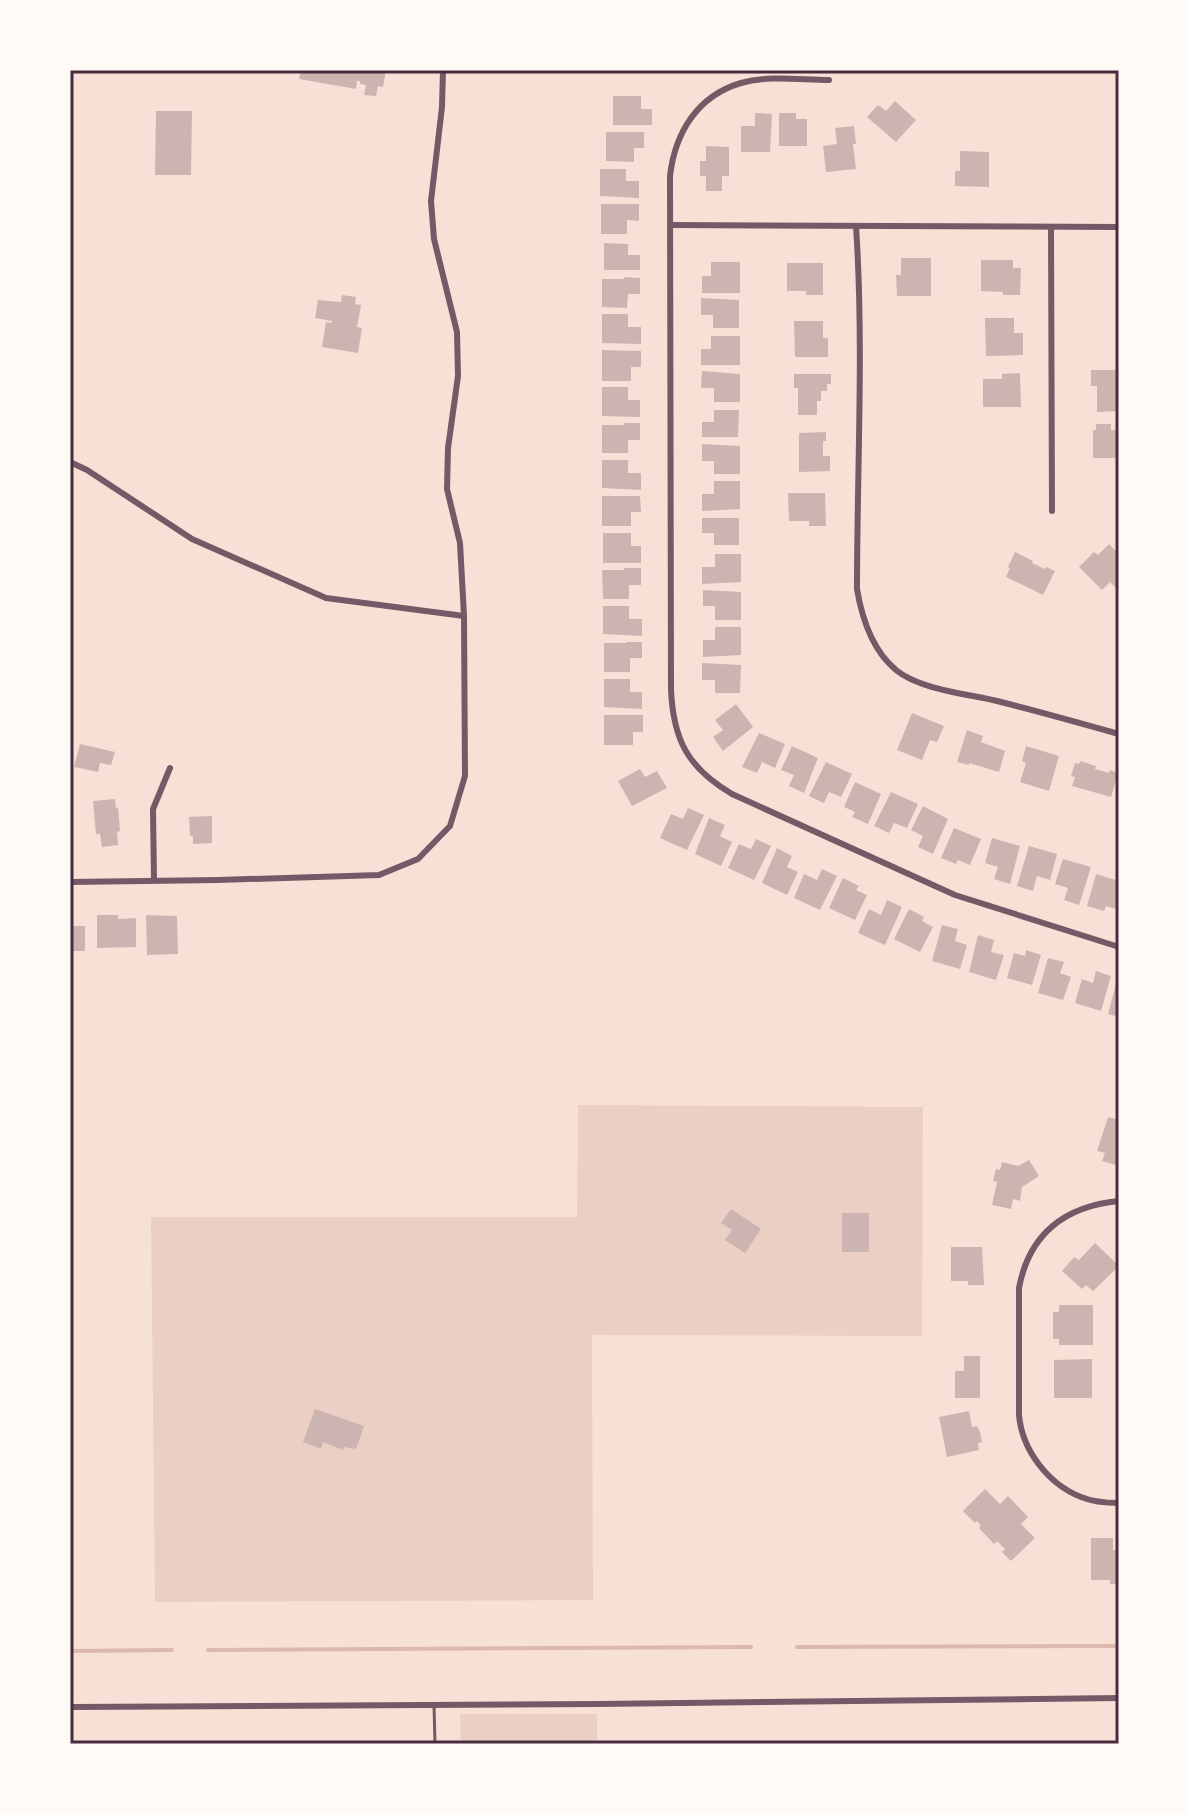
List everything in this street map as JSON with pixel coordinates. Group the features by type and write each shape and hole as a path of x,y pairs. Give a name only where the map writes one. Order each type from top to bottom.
{"street":[{"path":"70,882 379,875 418,859 450,826 465,776 464,616 460,543 447,489 448,448 458,376 457,332 434,239 431,201 443,70"},
{"path":"829,80 773,80 743,83 726,89 698,109 682,132 672,160 671,689 675,725 686,753 703,774 732,794 955,895 1119,947"},
{"path":"670,225 1119,227"},
{"path":"856,226 861,370 857,589 873,641 896,670 915,681 1119,734"},
{"path":"1051,227 1052,511"},
{"path":"70,462 192,539 326,598 464,616"},
{"path":"154,880 153,809 170,768"},
{"path":"1119,1201 1086,1207 1049,1229 1028,1255 1019,1288 1021,1431 1036,1461 1066,1488 1080,1497 1119,1503"},
{"path":"70,1707 1119,1698"}],"lane":[{"path":"434,1705 435,1744"}],"shaded area":[{"path":"578,1105 923,1107 922,1336 592,1335 593,1600 155,1602 151,1217 577,1217"},
{"path":"460,1714 597,1714 597,1744 461,1744"}],"building":[{"path":"301,70 386,70 383,87 378,86 376,96 364,95 366,85 360,84 360,81 357,81 356,89 299,79"},
{"path":"613,96 641,96 641,109 652,109 652,125 613,125"},
{"path":"895,101 916,120 896,142 867,117 878,105 886,111"},
{"path":"156,111 192,111 191,175 155,175"},
{"path":"755,113 772,114 770,152 741,152 741,126 755,126"},
{"path":"779,113 796,113 796,119 807,119 807,146 779,146"},
{"path":"854,126 856,169 826,172 823,146 837,144 835,128"},
{"path":"606,132 644,132 644,148 634,148 634,162 606,161"},
{"path":"706,146 729,147 729,176 722,176 722,191 706,191 706,176 700,176 700,161 706,161"},
{"path":"960,151 989,152 989,187 955,186 955,171 960,171"},
{"path":"600,169 626,169 626,181 639,181 639,198 600,196"},
{"path":"601,204 639,204 639,221 627,220 627,234 601,234"},
{"path":"604,243 628,244 628,255 640,255 640,270 604,270"},
{"path":"901,258 931,258 931,296 897,296 896,275 901,275"},
{"path":"981,260 1013,260 1013,268 1021,268 1020,295 981,291"},
{"path":"711,262 740,262 740,293 702,293 702,276 711,276"},
{"path":"787,263 823,263 823,295 787,291"},
{"path":"640,278 640,294 628,294 627,308 602,307 602,279"},
{"path":"342,295 356,297 355,304 361,305 357,327 362,328 358,353 322,347 326,322 332,321 315,318 318,300 341,302"},
{"path":"701,298 739,300 739,328 713,328 713,315 701,315"},
{"path":"602,314 628,314 628,327 641,327 641,344 602,343"},
{"path":"985,318 1014,318 1014,333 1023,333 1023,355 986,356"},
{"path":"794,321 823,321 823,338 828,338 828,357 795,357"},
{"path":"711,336 740,336 740,365 701,365 701,349 711,349"},
{"path":"602,350 641,351 641,367 631,367 631,381 602,381"},
{"path":"1091,370 1119,370 1119,411 1097,412 1097,386 1091,386"},
{"path":"702,371 740,374 740,402 714,402 714,388 701,388"},
{"path":"1020,373 1021,407 983,407 983,379 1002,379 1002,374"},
{"path":"794,374 831,374 831,384 827,384 827,391 821,391 821,401 817,401 817,415 798,415 798,388 794,388"},
{"path":"602,387 628,387 628,400 640,400 640,417 602,416"},
{"path":"714,410 739,410 738,437 702,437 702,422 714,422"},
{"path":"640,423 640,440 628,440 628,453 602,453 602,425"},
{"path":"1096,424 1111,424 1111,430 1119,430 1119,458 1093,458 1093,430 1096,430"},
{"path":"826,432 823,456 830,456 830,471 799,472 799,433"},
{"path":"702,444 740,446 740,474 714,474 714,461 702,461"},
{"path":"602,460 628,460 628,473 641,473 641,490 602,488"},
{"path":"714,481 740,481 740,509 702,511 702,494 714,494"},
{"path":"788,493 825,493 826,526 809,526 809,521 789,521"},
{"path":"602,496 640,496 641,512 631,512 631,526 602,526"},
{"path":"702,518 739,518 739,545 714,545 714,533 702,533"},
{"path":"603,533 631,533 631,546 641,546 641,563 603,563"},
{"path":"1109,544 1119,554 1119,585 1116,588 1110,582 1102,590 1079,567 1094,552 1098,555"},
{"path":"1015,552 1032,563 1055,571 1043,595 1006,577"},
{"path":"715,554 741,554 741,582 702,584 702,567 715,567"},
{"path":"641,568 641,585 629,585 629,599 603,599 602,570"},
{"path":"703,590 741,592 741,620 715,620 715,606 703,606"},
{"path":"603,606 629,606 629,619 642,619 642,636 603,634"},
{"path":"715,627 741,627 741,655 703,657 703,640 715,640"},
{"path":"642,642 642,658 630,658 630,672 604,672 604,643"},
{"path":"702,663 741,665 740,693 715,693 715,680 702,680"},
{"path":"604,679 630,679 630,692 642,692 642,709 604,707"},
{"path":"736,704 753,727 723,751 713,737 723,730 715,720"},
{"path":"912,713 944,726 937,742 930,740 922,760 897,750"},
{"path":"604,715 643,715 643,732 633,732 633,745 604,745"},
{"path":"967,730 983,736 981,742 1005,751 999,772 957,762"},
{"path":"759,733 785,744 775,768 762,762 757,773 742,767"},
{"path":"80,744 115,752 111,765 100,763 98,772 74,767"},
{"path":"792,746 818,758 804,793 789,786 794,775 781,770"},
{"path":"1026,746 1059,756 1049,791 1020,782 1026,763 1022,761"},
{"path":"1080,761 1096,766 1095,769 1118,773 1111,797 1072,786 1075,763 1079,764"},
{"path":"826,762 852,774 841,797 829,792 824,803 809,796"},
{"path":"640,769 645,777 657,771 667,788 632,806 618,781"},
{"path":"855,782 881,794 868,824 852,817 855,812 844,807"},
{"path":"891,792 918,804 907,828 894,823 889,833 874,826"},
{"path":"115,799 120,831 117,832 118,845 102,847 100,834 96,834 93,801"},
{"path":"923,806 948,819 933,854 918,847 923,836 911,830"},
{"path":"688,808 704,815 687,850 660,838 671,814 683,819"},
{"path":"212,816 212,843 193,844 189,817"},
{"path":"709,818 725,825 720,836 732,842 721,866 695,854"},
{"path":"954,828 981,839 970,865 941,858"},
{"path":"992,838 1020,846 1010,884 994,879 998,867 985,863"},
{"path":"756,839 771,846 754,880 728,868 739,844 751,849"},
{"path":"1029,846 1057,854 1050,880 1037,876 1033,891 1017,886"},
{"path":"777,848 792,856 787,867 798,872 787,895 762,883"},
{"path":"1063,859 1091,867 1079,905 1064,900 1068,888 1055,884"},
{"path":"822,869 837,876 820,910 794,898 804,874 817,880"},
{"path":"1096,874 1119,881 1116,909 1106,906 1104,911 1087,906"},
{"path":"843,878 859,886 856,890 867,895 855,920 829,908"},
{"path":"887,900 902,907 885,945 858,933 869,909 881,915"},
{"path":"909,909 924,917 922,921 933,927 920,952 894,939"},
{"path":"97,915 136,918 136,947 97,948"},
{"path":"146,915 177,916 178,954 147,955"},
{"path":"942,925 958,929 955,941 967,945 960,969 932,961"},
{"path":"70,926 85,926 85,951 70,951"},
{"path":"978,935 994,940 991,952 1004,955 996,980 969,972"},
{"path":"1026,950 1041,955 1032,985 1007,978 1014,953 1025,956"},
{"path":"1048,958 1064,962 1060,973 1071,977 1063,1000 1038,993"},
{"path":"1096,971 1111,976 1101,1011 1075,1003 1082,979 1093,983"},
{"path":"1119,976 1119,1017 1108,1014"},
{"path":"1108,1117 1119,1120 1119,1166 1102,1161 1105,1153 1097,1151"},
{"path":"1029,1160 1039,1176 1022,1187 1020,1201 1013,1199 1011,1209 992,1205 997,1182 993,1181 996,1169 1000,1170 1002,1162 1018,1166"},
{"path":"731,1209 761,1229 745,1253 725,1240 732,1230 721,1223"},
{"path":"842,1213 869,1213 869,1252 842,1252"},
{"path":"1095,1243 1119,1266 1093,1291 1086,1285 1082,1289 1062,1271 1074,1257 1079,1260"},
{"path":"951,1247 982,1247 984,1285 951,1281"},
{"path":"1059,1305 1093,1305 1093,1345 1059,1345 1059,1339 1053,1339 1053,1312 1059,1312"},
{"path":"964,1356 980,1356 980,1398 955,1398 955,1371 964,1371"},
{"path":"1092,1359 1092,1398 1054,1398 1054,1360"},
{"path":"315,1409 364,1426 356,1449 344,1447 343,1450 323,1442 321,1449 303,1442"},
{"path":"969,1411 972,1427 977,1426 980,1432 982,1442 978,1443 979,1450 947,1457 939,1417"},
{"path":"985,1489 1000,1504 1008,1496 1028,1517 1021,1524 1035,1538 1011,1561 1002,1552 1005,1549 997,1541 994,1544 979,1528 981,1526 977,1521 975,1523 963,1511"},
{"path":"1091,1538 1113,1538 1113,1550 1119,1550 1119,1584 1110,1584 1110,1580 1091,1580"}],"waterway":[{"path":"797,1647 1119,1646"},
{"path":"208,1650 751,1647"},
{"path":"70,1651 172,1650"}]}
